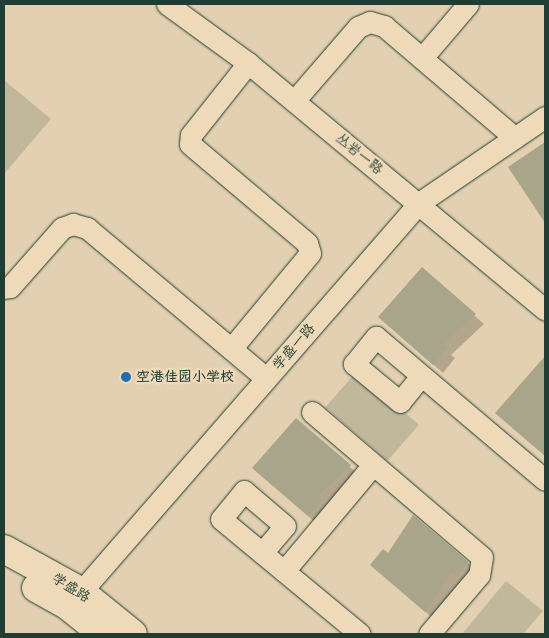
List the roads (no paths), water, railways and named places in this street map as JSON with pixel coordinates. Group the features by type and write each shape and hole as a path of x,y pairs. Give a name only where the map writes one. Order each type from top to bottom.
{"main road":[{"name":"学盛路","path":"4,549 74,598 133,634"},
{"name":"学盛路","path":"4,571 74,598 103,634"}],"street":[{"name":"丛岩一路","path":"168,4 248,63 545,310"},
{"path":"422,58 468,4"},
{"path":"294,101 358,27 370,22 384,26 515,138"},
{"path":"231,349 310,252 308,243 190,144 192,135 248,63"},
{"name":"学盛一路","path":"74,598 419,204 545,117"},
{"path":"4,288 10,287 62,228 73,224 87,228 266,378"},
{"path":"421,376 545,480"},
{"path":"312,412 482,557 480,575 429,634"},
{"path":"284,572 374,465"},
{"path":"262,553 360,634"}],"place":[{"name":"空港佳园小学校","path":"126,377"}]}
